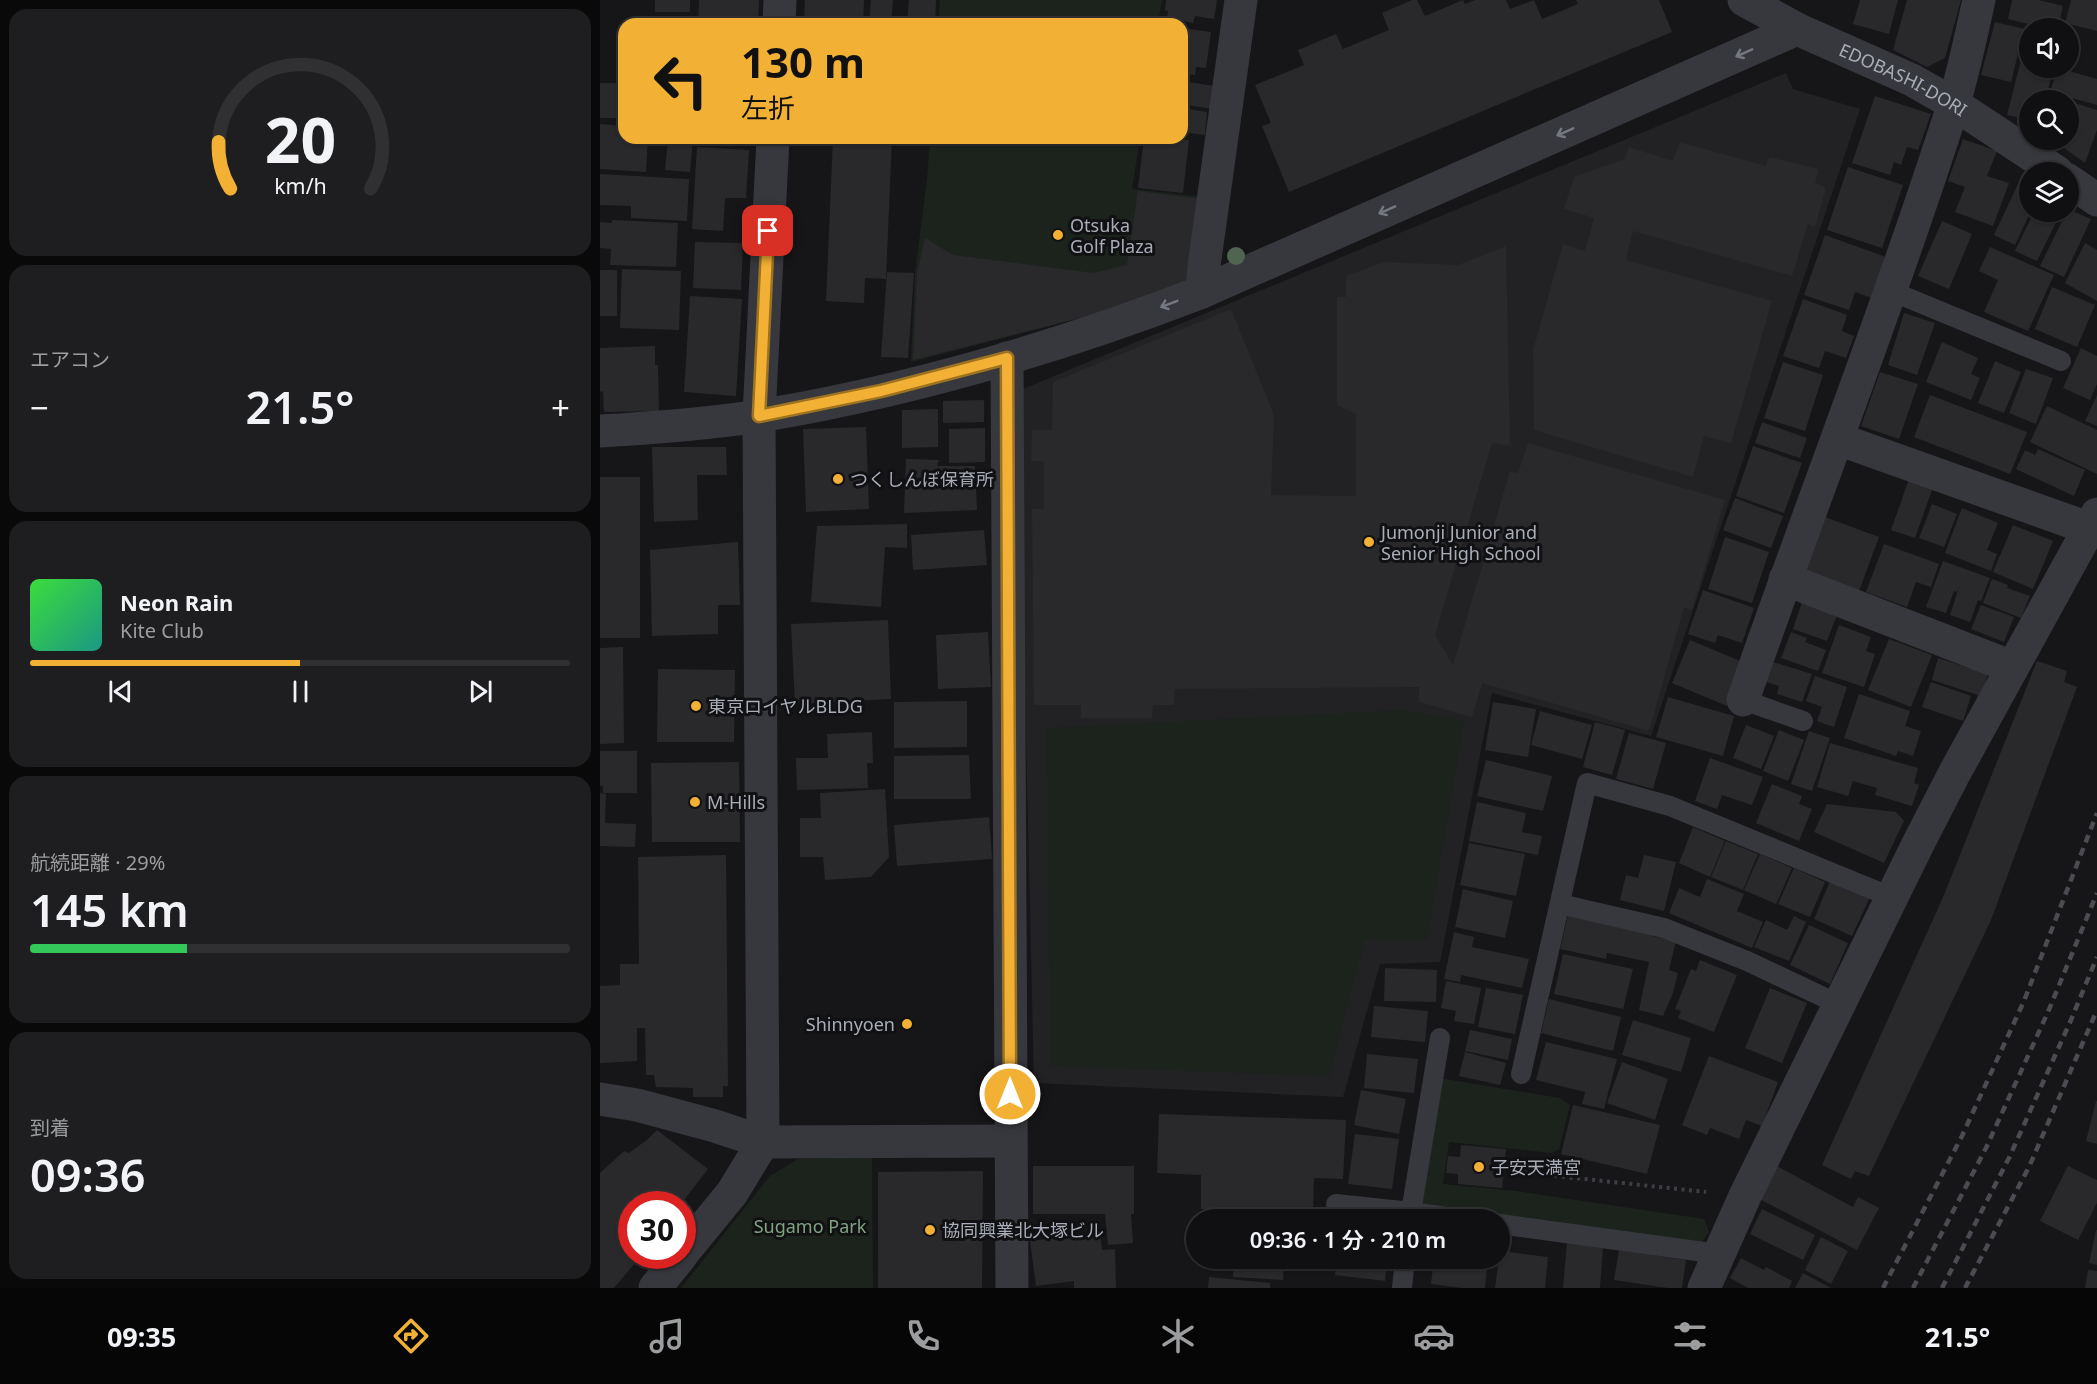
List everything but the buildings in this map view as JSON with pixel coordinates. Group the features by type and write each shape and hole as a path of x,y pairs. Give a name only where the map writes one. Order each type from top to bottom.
{"street":[{"path":"779,18 780,0"},
{"path":"1202,292 1241,0"},
{"name":"EDOBASHI-DORI","path":"1744,0 1797,29 1912,80 1954,104 2042,162"},
{"path":"1743,700 1891,291 1954,104 1979,0"},
{"path":"600,431 673,427 759,416 881,391 1007,358 1130,319 1202,292 1797,29"},
{"path":"696,1238 732,1193 763,1143 759,416 773,144"},
{"path":"1007,358 1012,1288"},
{"path":"1704,1288 1745,1196 1954,774 2092,521 1838,439"},
{"path":"1785,579 2012,667"},
{"path":"600,1100 637,1105 716,1126 763,1143 1010,1141"},
{"path":"655,1288 671,1269"}],"lane":[{"path":"1891,291 2061,361"},
{"path":"1743,700 1803,722"},
{"path":"1521,1074 1587,783 1670,806 1892,897"},
{"path":"1560,904 1664,928 1747,961 1838,1005"},
{"path":"1411,1209 1440,1038"},
{"path":"1336,1204 1367,1209"},
{"path":"1510,1225 1719,1254"},
{"path":"1402,1288 1405,1269"}],"path":[{"path":"1510,1171 1745,1196"}],"shaded area":[{"name":"Jumonji Junior and Senior High School","path":"1786,73 1793,89 1860,109 1651,736 1492,693 1440,962 1380,964 1343,1097 1034,1083 1018,391"}],"green space":[{"path":"940,0 1162,0 1159,18 938,18"},
{"name":"Otsuka Golf Plaza","path":"930,144 1139,144 1132,189 1204,197 1127,306 911,362 915,273"},
{"path":"1403,710 1464,721 1427,940 1365,940 1329,1076 1050,1066 1047,728"},
{"path":"1433,1077 1560,1098 1570,1105 1559,1150 1551,1153 1449,1142 1443,1184 1516,1191 1704,1219 1709,1232 1701,1243 1510,1217 1510,1209 1458,1209 1412,1202"},
{"name":"Sugamo Park","path":"872,1157 873,1288 681,1288 770,1176 798,1159"}],"railway":[{"path":"1883,1288 1962,1136 2024,1001 2097,813"},
{"path":"1913,1288 1986,1148 2048,1012 2097,893"},
{"path":"1942,1288 2009,1158 2097,957"},
{"path":"1965,1288 2029,1167 2097,1010"}],"place":[{"name":"Otsuka Golf Plaza","path":"1058,235"},
{"name":"つくしんぼ保育所","path":"838,479"},
{"name":"Jumonji Junior and Senior High School","path":"1369,542"},
{"name":"東京ロイヤルBLDG","path":"696,706"},
{"name":"M-Hills","path":"695,802"},
{"name":"Shinnyoen","path":"907,1024"},
{"name":"子安天満宮","path":"1479,1167"},
{"name":"協同興業北大塚ビル","path":"930,1230"}],"route":[{"path":"768,231 759,416 881,391 1007,358 1010,1094"}]}
